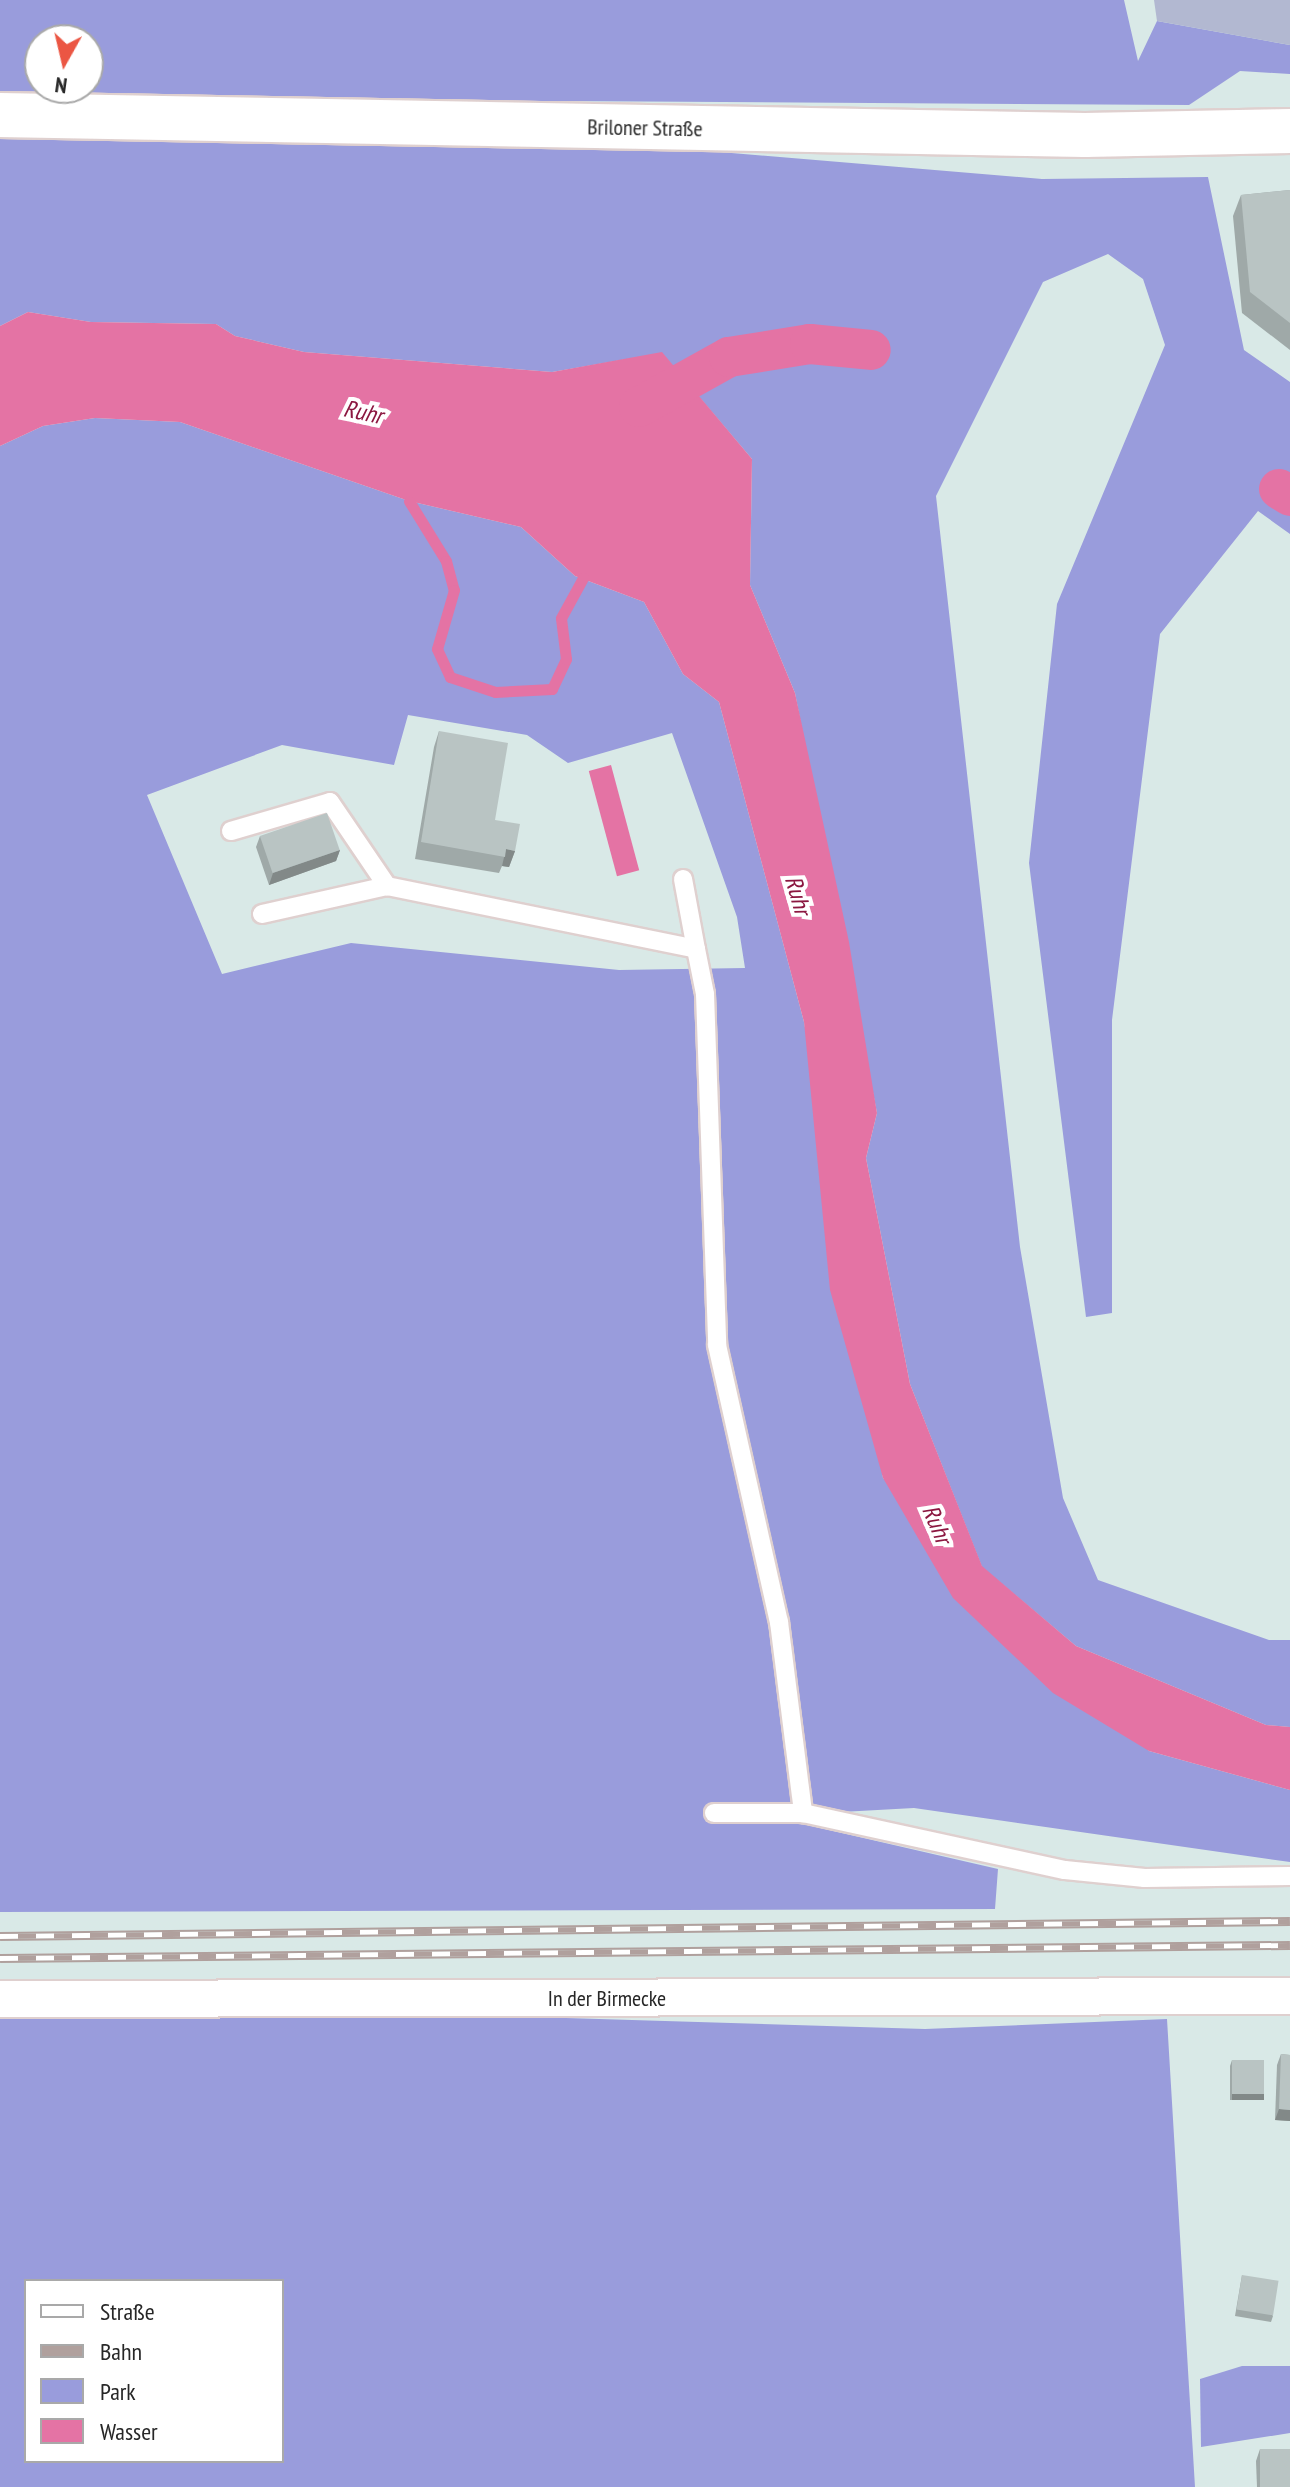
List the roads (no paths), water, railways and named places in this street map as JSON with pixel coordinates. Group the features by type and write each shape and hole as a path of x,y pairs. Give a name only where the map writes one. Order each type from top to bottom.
{"main road":[{"name":"Briloner Straße","path":"0,115 1085,135 1290,131"}],"street":[{"name":"In der Birmecke","path":"0,1999 1290,1996"}],"lane":[{"path":"231,831 330,802 387,886"},
{"path":"683,879 705,994 717,1345 779,1622 803,1813"},
{"path":"262,914 387,886 696,949"},
{"path":"714,1813 803,1813 1065,1870 1145,1878 1290,1876"}],"water":[{"name":"Ruhr","path":"28,312 91,322 216,324 235,336 304,352 552,372 662,352 752,459 750,585 795,693 849,942 877,1113 866,1158 910,1384 982,1566 1076,1646 1266,1725 1290,1727 1290,1790 1149,1751 1053,1693 953,1598 883,1478 830,1290 804,1022 719,702 683,674 644,602 575,576 521,527 409,501 180,422 95,418 43,426 0,446 0,326"},
{"path":"611,765 639,870 617,876 589,771"}],"waterway":[{"path":"639,407 729,357 810,344 871,350"},
{"path":"1279,489 1290,496"},
{"path":"409,501 446,561 454,590 437,649 450,677 495,692 552,689 566,659 561,618 583,578"}],"railway":[{"path":"0,1936 1290,1921"},
{"path":"0,1958 1290,1945"}]}
